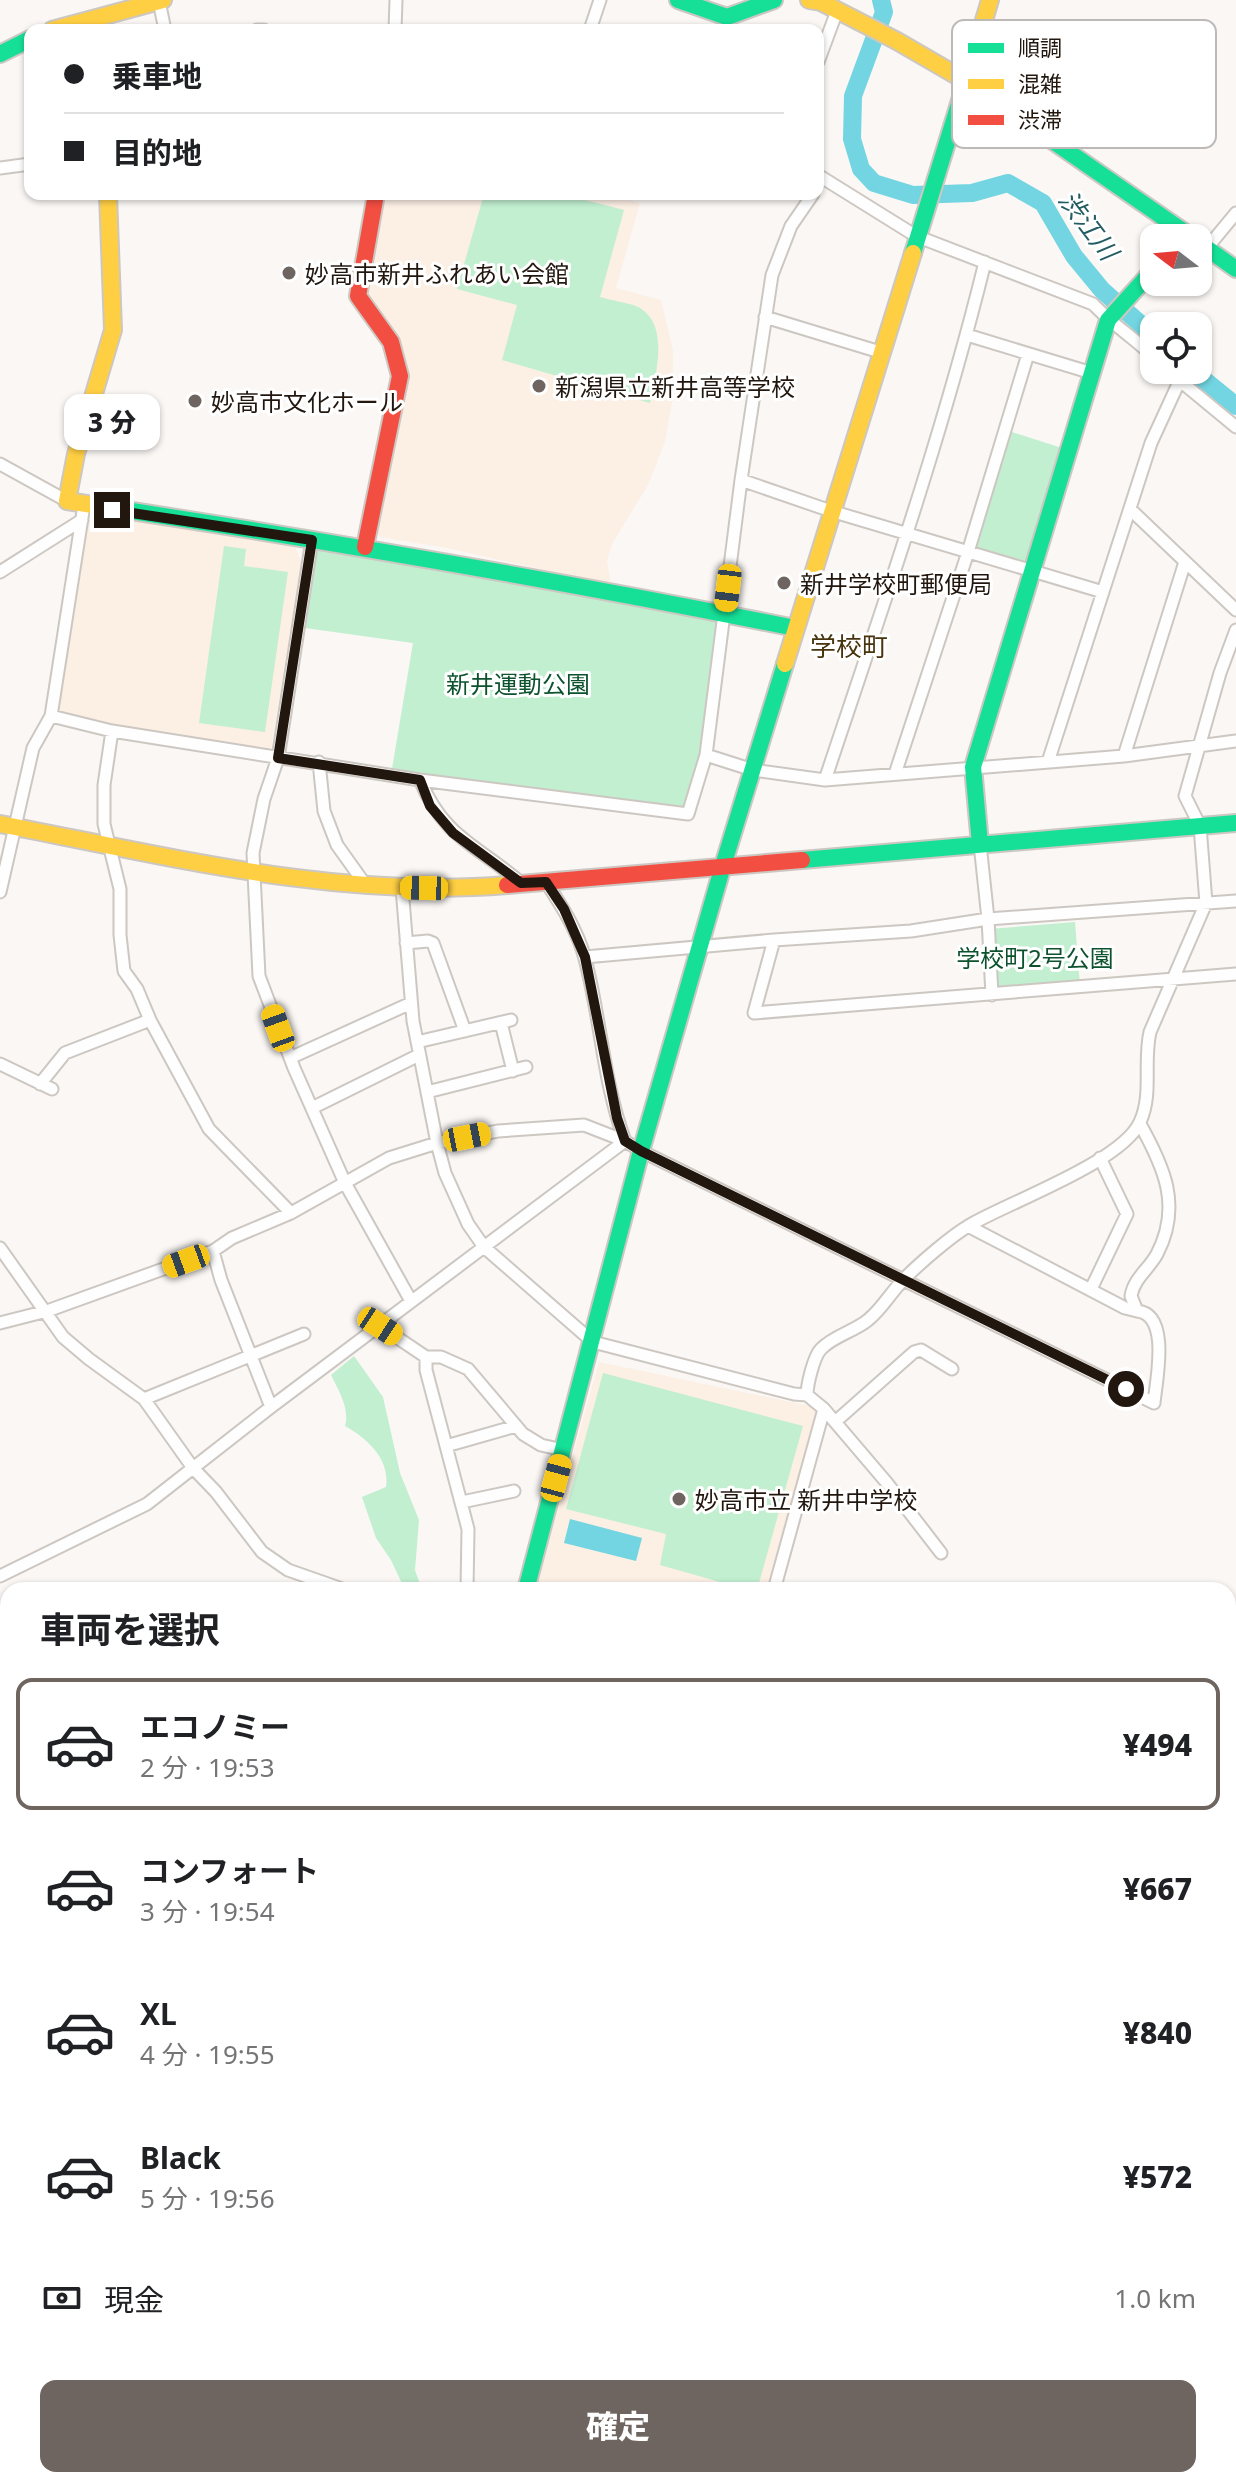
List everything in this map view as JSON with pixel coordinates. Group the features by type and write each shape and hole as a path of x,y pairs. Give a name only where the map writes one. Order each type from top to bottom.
{"street":[{"path":"395,24 396,0"},
{"path":"592,24 600,0"},
{"path":"678,0 727,17 774,0"},
{"path":"809,0 821,2 952,73"},
{"path":"984,20 990,0"},
{"path":"75,24 161,1 164,24"},
{"path":"824,46 837,11"},
{"path":"0,54 24,42"},
{"path":"528,1582 641,1151 722,869 952,124"},
{"path":"1062,148 1170,224"},
{"path":"0,168 24,165"},
{"path":"824,182 916,236 1093,304 1140,344"},
{"path":"67,501 76,454 113,330 108,200"},
{"path":"365,547 400,376 399,355 389,335 358,296 375,200"},
{"path":"51,716 112,731 420,780 688,814 706,755 741,480 772,275 791,226 809,200"},
{"path":"1212,228 1236,213"},
{"path":"1212,253 1236,269"},
{"path":"825,780 907,532 967,335 985,262"},
{"path":"992,995 973,767 1109,317 1140,285"},
{"path":"765,317 880,352"},
{"path":"967,335 1092,373"},
{"path":"895,774 968,552 1028,354"},
{"path":"1048,762 1151,443 1178,384"},
{"path":"1182,384 1236,427"},
{"path":"0,464 83,512 365,547 602,589 795,628"},
{"path":"741,480 831,511 1103,592"},
{"path":"1130,509 1236,610"},
{"path":"0,572 83,512"},
{"path":"0,892 8,826 33,748 51,716 83,512"},
{"path":"312,540 278,758 264,799 253,853 259,976 290,1058 345,1183 411,1301"},
{"path":"1124,756 1185,562"},
{"path":"807,1395 807,1385 821,1349 869,1320 904,1279 968,1226 1052,1186 1100,1158 1126,1140 1140,1124 1148,1082 1146,1050 1150,1032 1206,903 1200,826 1185,796 1220,673 1236,630"},
{"path":"1220,673 1236,671"},
{"path":"112,731 104,785 104,824 120,889 124,971 137,989 150,1020 209,1129 291,1213"},
{"path":"706,755 753,770 825,780 1124,756 1236,741"},
{"path":"319,762 324,811 337,845 367,887"},
{"path":"420,780 430,806 453,833 521,883"},
{"path":"8,826 253,872 367,887 468,888 722,869 1236,823"},
{"path":"546,882 564,909 585,957 612,1102 625,1141"},
{"path":"402,888 411,1003 437,1143 445,1173 468,1224 484,1247 593,1342 807,1395 824,1409 887,1483 941,1553"},
{"path":"585,957 911,931 988,919 1236,901"},
{"path":"774,940 754,1013 1236,974"},
{"path":"406,943 433,943 465,1031"},
{"path":"290,1058 411,1003"},
{"path":"40,1084 65,1053 150,1020"},
{"path":"312,1108 418,1048 465,1031 506,1022 513,1071"},
{"path":"0,1064 52,1089"},
{"path":"427,1092 526,1067"},
{"path":"1137,1311 1131,1296 1132,1289 1156,1255 1166,1231 1170,1209 1170,1193 1157,1155 1140,1124"},
{"path":"0,1323 47,1311 213,1251 232,1238 291,1213 389,1158 437,1143 498,1131 584,1125 625,1141 1154,1403 1160,1345 1153,1320 1143,1312 968,1226"},
{"path":"0,1576 147,1504 625,1141"},
{"path":"1091,1289 1127,1214 1100,1158"},
{"path":"0,1248 63,1337 144,1399 193,1468 271,1558 288,1570 322,1582"},
{"path":"213,1251 221,1280 271,1407"},
{"path":"380,1326 426,1357 441,1357 468,1369 523,1434 541,1445 563,1450"},
{"path":"144,1399 304,1334"},
{"path":"835,1422 914,1352 921,1350 952,1369"},
{"path":"426,1357 426,1370 468,1529 467,1582"},
{"path":"776,1582 824,1409"},
{"path":"446,1446 516,1426"},
{"path":"462,1502 514,1491"}],"shaded area":[{"name":"新潟県立新井高等学校","path":"377,200 629,200 640,203 616,288 661,300 673,350 673,396 665,442 648,485 612,544 607,561 611,585 447,548 380,537 374,530 408,376 404,352 361,293"},
{"path":"86,511 293,542 302,564 270,753 57,716"},
{"name":"妙高市立 新井中学校","path":"599,1362 824,1409 773,1582 537,1582"}],"green space":[{"path":"482,200 585,200 624,210 600,297 638,307 654,325 658,351 650,403 502,360 517,305 457,289"},
{"path":"1009,431 1065,449 1031,566 974,549"},
{"name":"新井運動公園","path":"312,540 725,615 706,755 688,814 391,775 413,643 298,627"},
{"path":"224,546 246,549 244,566 288,572 265,732 199,723"},
{"name":"学校町2号公園","path":"1075,922 1080,985 994,992 989,929"},
{"path":"354,1356 383,1397 400,1473 419,1520 415,1570 419,1582 401,1582 376,1538 362,1497 386,1487 385,1467 376,1451 345,1426 345,1407 331,1375"},
{"name":"妙高市立 新井中学校","path":"603,1373 803,1426 759,1582 720,1582 660,1565 666,1534 566,1509"}],"water":[{"path":"570,1519 642,1538 636,1561 564,1543"}],"waterway":[{"name":"渋江川","path":"881,0 884,12 853,96 852,139 861,169 874,183 913,195 972,193 1008,183 1043,203 1074,256 1102,290 1140,324"},
{"name":"渋江川","path":"1209,384 1236,406"}],"traffic: fast":[{"path":"678,0 727,17 774,0"},
{"path":"0,54 24,42"},
{"path":"913,253 952,126"},
{"path":"1063,148 1173,224"},
{"path":"1212,252 1236,269"},
{"path":"980,844 973,767 1108,320 1140,285"},
{"path":"93,505 445,562 795,628"},
{"path":"528,1582 641,1151 785,664"},
{"path":"802,860 1236,823"}],"traffic: slow":[{"path":"74,24 163,0"},
{"path":"809,0 821,2 952,73"},
{"path":"984,20 990,0"},
{"path":"93,505 67,501 76,454 113,330 108,200"},
{"path":"785,664 913,253"},
{"path":"0,824 188,861 315,880 443,888 507,885"}],"traffic: jam":[{"path":"365,547 400,376 391,342 358,296 375,200"},
{"path":"507,885 802,860"}],"place":[{"name":"妙高市新井ふれあい会館","path":"289,273"},
{"name":"新潟県立新井高等学校","path":"539,386"},
{"name":"妙高市文化ホール","path":"195,401"},
{"name":"新井学校町郵便局","path":"784,583"},
{"name":"妙高市立 新井中学校","path":"679,1499"}],"district":[{"name":"学校町","path":"849,646"}],"route":[{"path":"112,510 312,540 278,758 420,780 430,806 453,833 521,883 546,882 564,909 585,957 612,1102 625,1141 1126,1389"}]}
